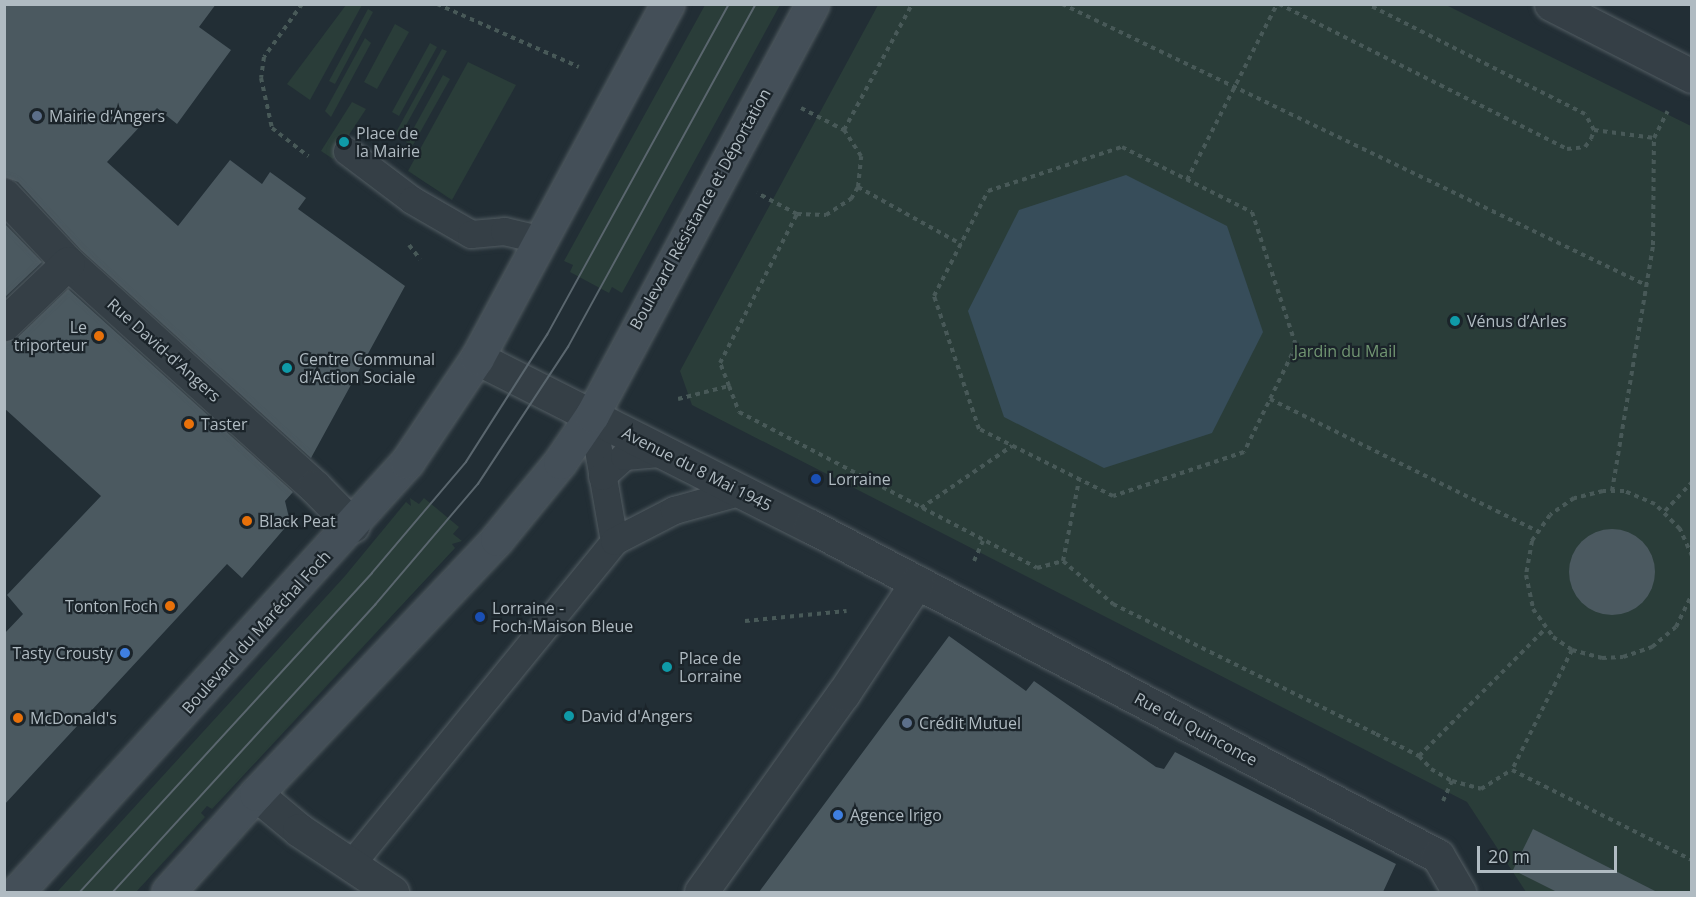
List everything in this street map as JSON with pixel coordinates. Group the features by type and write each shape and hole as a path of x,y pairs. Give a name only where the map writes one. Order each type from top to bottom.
{"main road":[{"path":"477,358 669,4"},
{"name":"Boulevard Résistance et Déportation","path":"592,415 812,4"},
{"name":"Boulevard du Maréchal Foch","path":"17,892 408,462 477,358"},
{"path":"168,892 256,794 497,539 592,415"}],"street":[{"path":"1551,4 1692,76"},
{"name":"Rue David-d'Angers","path":"4,195 68,263 315,487 352,526"},
{"path":"4,324 68,263"},
{"name":"Avenue du 8 Mai 1945","path":"477,358 917,582"},
{"path":"701,892 895,618 917,582"},
{"name":"Rue du Quinconce","path":"917,582 1438,856 1458,892"},
{"path":"256,794 299,830 392,892"}],"lane":[{"path":"347,151 412,200 471,234 504,231 540,239"},
{"path":"592,415 614,541"},
{"path":"602,476 624,456 662,453"},
{"path":"351,864 614,541 674,510 739,492"}],"path":[{"path":"437,4 579,67"},
{"path":"844,130 912,4"},
{"path":"1062,4 1234,89 1647,285"},
{"path":"1187,180 1278,4 1567,149 1585,147 1594,130"},
{"path":"1366,4 1585,114 1594,130"},
{"path":"1612,490 1653,245 1654,138 1672,102"},
{"path":"754,192 797,214 826,215 851,199 858,187 861,156 844,130 791,103"},
{"path":"1594,130 1654,138"},
{"path":"1122,147 1252,212 1296,346 1244,452 1113,496 979,429 933,296 961,244 988,191 1122,147"},
{"path":"858,187 961,244"},
{"path":"797,214 720,363 739,412 1037,568 1064,561"},
{"path":"678,399 729,386"},
{"path":"1270,399 1537,531"},
{"path":"921,508 1012,446"},
{"path":"1064,561 1079,480"},
{"path":"1665,511 1692,482"},
{"path":"1692,556 1680,529 1665,511 1646,498 1612,490 1574,498 1550,515 1537,531 1528,552 1526,587 1545,628 1572,650 1613,659 1643,652 1669,635 1689,610 1692,594"},
{"path":"974,561 983,541"},
{"path":"1064,561 1113,604 1419,756 1431,769 1452,781 1481,789 1512,770 1572,650"},
{"path":"746,621 860,610 895,618"},
{"path":"1419,756 1545,628"},
{"path":"1512,770 1692,860"},
{"path":"1443,801 1452,781"}],"green space":[{"path":"346,5 362,5 310,100 287,84"},
{"path":"705,5 780,5 622,293 612,287 609,293 570,272 573,265 564,261"},
{"name":"Jardin du Mail","path":"878,5 1446,5 1691,126 1691,892 1526,892 1467,802 692,405 680,371"},
{"path":"368,9 373,12 335,84 329,81"},
{"path":"395,24 409,32 377,89 364,82"},
{"path":"365,38 371,43 331,117 325,111"},
{"path":"430,43 437,47 399,116 392,112"},
{"path":"442,49 447,51 400,136 395,134"},
{"path":"468,62 516,85 452,200 408,171"},
{"path":"443,75 450,79 413,145 406,142"},
{"path":"352,102 366,109 333,159 321,151"},
{"path":"410,498 419,504 424,498 459,527 453,534 462,541 452,544 455,548 212,809 207,806 201,813 205,817 136,892 57,892 345,576 406,502 411,506"}],"water":[{"path":"1126,175 1227,226 1263,332 1212,433 1104,468 1004,417 968,311 1019,210"}],"building":[{"path":"4,4 216,4 199,27 231,50 177,124 157,108 107,162 178,226 230,160 262,184 270,172 306,198 298,209 405,286 311,458 81,250 18,182 4,177"},
{"path":"4,223 42,262 4,298"},
{"path":"68,289 293,492 285,501 290,522 242,578 227,564 4,805 4,634 23,614 7,595 101,496 4,408 4,342 17,338"},
{"path":"1612,529 1636,536 1648,548 1655,572 1648,596 1636,608 1612,615 1588,608 1576,596 1569,572 1576,548 1588,536"},
{"path":"949,636 1026,691 1034,681 1156,767 1164,769 1175,752 1396,864 1383,892 759,892"},
{"path":"1533,829 1657,892 1557,892 1513,870"}],"tram line":[{"path":"80,892 372,573 466,462 547,335 729,4"},
{"path":"113,892 375,605 478,484 568,347 756,4"}],"place":[{"name":"Mairie d'Angers","path":"37,116"},
{"name":"Place de la Mairie","path":"344,142"},
{"name":"Vénus d’Arles","path":"1455,321"},
{"name":"Le triporteur","path":"99,336"},
{"name":"Centre Communal d'Action Sociale","path":"287,368"},
{"name":"Taster","path":"189,424"},
{"name":"Lorraine","path":"816,479"},
{"name":"Black Peat","path":"247,521"},
{"name":"Tonton Foch","path":"170,606"},
{"name":"Lorraine - Foch-Maison Bleue","path":"480,617"},
{"name":"Tasty Crousty","path":"125,653"},
{"name":"Place de Lorraine","path":"667,667"},
{"name":"David d'Angers","path":"569,716"},
{"name":"McDonald's","path":"18,718"},
{"name":"Crédit Mutuel","path":"907,723"},
{"name":"Agence Irigo","path":"838,815"}]}
